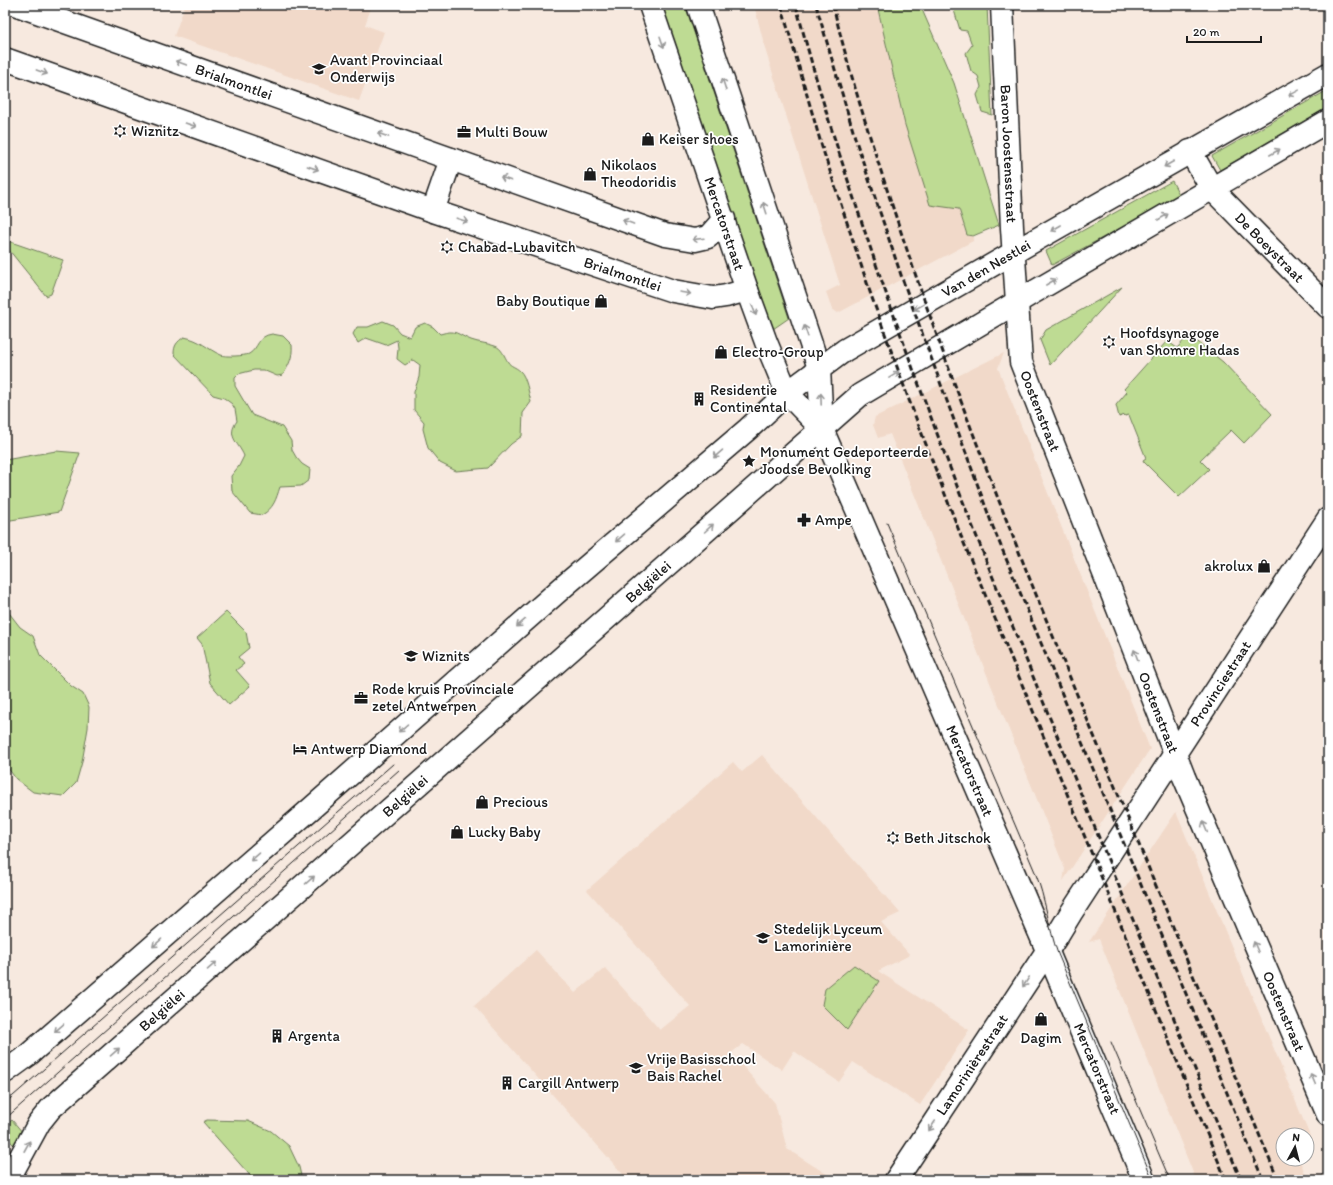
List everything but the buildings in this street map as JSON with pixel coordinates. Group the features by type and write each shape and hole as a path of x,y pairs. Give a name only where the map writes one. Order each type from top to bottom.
{"street":[{"name":"Brialmontlei","path":"17,5 665,235 695,240 708,237 724,220"},
{"name":"Mercatorstraat","path":"650,5 766,342 787,393 822,429"},
{"name":"Mercatorstraat","path":"698,5 819,368 822,429 1047,950 1144,1180"},
{"name":"Baron Joostensstraat","path":"1002,5 1012,228 1017,302"},
{"name":"Brialmontlei","path":"5,59 433,211 673,291 713,298 747,290"},
{"name":"Van den Nestlei","path":"787,393 845,350 1190,151 1328,74"},
{"path":"822,429 860,395 1328,121"},
{"path":"1190,151 1212,189"},
{"path":"433,211 451,159"},
{"name":"De Boeystraat","path":"1212,189 1328,307"},
{"name":"Oostenstraat","path":"1017,302 1021,362 1175,754 1328,1115"},
{"path":"5,1072 27,1056 563,587 748,429 787,393"},
{"name":"Belgiëlei","path":"7,1180 39,1123 51,1108 822,429"},
{"name":"Provinciestraat","path":"1047,950 1175,754 1326,528"},
{"name":"Lamorinièrestraat","path":"896,1180 1047,950"},
{"name":"Belgiëlei","path":"5,1167 7,1180"}],"shaded area":[{"name":"Avant Provinciaal Onderwijs","path":"185,5 372,5 365,25 384,32 359,101 174,36"},
{"path":"754,5 877,5 905,125 959,209 967,235 973,236 973,241 838,313 832,309 826,292 840,285 766,52"},
{"path":"1004,353 998,368 1150,749 1063,881 1065,869 890,434 878,438 873,425 875,417"},
{"name":"Stedelijk Lyceum Lamorinière","path":"762,755 900,913 881,922 910,955 878,971 969,1030 920,1105 853,1062 839,1082 794,1051 782,1070 743,1044 731,1053 775,1103 787,1149 836,1180 628,1180 474,1006 536,950 575,993 605,968 660,1030 690,1006 587,890 733,762 742,772"},
{"path":"1176,812 1306,1127 1275,1127 1275,1167 1302,1167 1308,1180 1196,1180 1099,939 1089,942"}],"green space":[{"path":"662,5 685,5 789,318 773,329 750,265"},
{"path":"877,5 920,5 954,83 999,225 973,236 967,235 959,209 930,205 905,125"},
{"path":"959,5 987,5 992,115 982,112 977,95 981,87 978,76 971,71 966,53 972,45 967,31 960,30 954,10"},
{"path":"1328,90 1328,107 1220,170 1212,156"},
{"path":"1172,181 1180,196 1052,265 1046,251"},
{"path":"5,240 63,260 51,294 46,296 5,245"},
{"path":"1122,287 1050,365 1040,340 1046,330"},
{"path":"383,321 393,325 400,333 410,337 415,327 425,323 433,327 440,334 453,332 471,340 495,346 501,350 512,366 522,373 527,385 531,402 523,413 522,436 511,444 488,468 456,471 440,463 428,448 423,429 424,422 414,410 414,392 419,377 420,365 413,360 405,365 397,359 397,340 386,345 366,338 358,343 353,334 357,327 368,327"},
{"path":"272,334 283,336 292,345 290,361 283,375 277,376 263,370 254,370 238,374 235,377 235,386 252,415 282,427 291,441 292,450 296,457 302,464 310,469 309,480 301,486 280,487 272,506 262,515 250,513 232,491 231,476 239,466 244,456 233,435 234,426 237,421 235,409 232,404 224,398 213,395 174,354 174,351 176,344 184,337 195,340 223,356 249,354 255,349 263,337"},
{"path":"1189,335 1223,362 1272,414 1244,443 1231,430 1200,460 1209,469 1179,497 1144,462 1143,460 1146,458 1129,415 1119,417 1116,405 1127,392 1124,389 1167,341 1177,348"},
{"path":"56,451 80,453 59,512 5,521 5,460"},
{"path":"5,604 6,609 20,627 33,636 40,655 71,686 83,694 89,707 88,728 82,762 76,783 63,796 33,792 16,779 5,764"},
{"path":"226,612 246,632 249,648 238,657 244,664 236,670 250,686 229,705 210,683 202,644 197,638"},
{"path":"854,965 879,981 847,1030 822,1005 825,989"},
{"path":"12,1120 23,1133 19,1151 5,1135 5,1126"},
{"path":"207,1120 248,1121 271,1131 289,1146 299,1167 302,1180 254,1180 203,1122"}],"tram line":[{"path":"887,523 1035,872 1042,892 1058,954 1153,1180"},
{"path":"5,1103 393,764"},
{"path":"5,1119 399,770"},
{"path":"1111,1042 1170,1180"}],"railway":[{"path":"781,5 822,147 871,295 909,400 961,536 1226,1180"},
{"path":"796,5 819,88 853,196 936,431 1100,841 1241,1180"},
{"path":"816,5 856,141 902,278 993,527 1263,1180"},
{"path":"833,5 854,85 896,217 929,314 983,459 1039,602 1278,1180"}],"place":[{"name":"Avant Provinciaal Onderwijs","path":"319,69"},
{"name":"Wiznitz","path":"120,131"},
{"name":"Multi Bouw","path":"464,132"},
{"name":"Keiser shoes","path":"648,139"},
{"name":"Nikolaos Theodoridis","path":"590,174"},
{"name":"Chabad-Lubavitch","path":"447,247"},
{"name":"Baby Boutique","path":"601,301"},
{"name":"Hoofdsynagoge van Shomre Hadas","path":"1109,342"},
{"name":"Electro-Group","path":"721,352"},
{"name":"Residentie Continental","path":"699,399"},
{"name":"Monument Gedeporteerde Joodse Bevolking","path":"749,461"},
{"name":"Ampe","path":"804,520"},
{"name":"akrolux","path":"1264,566"},
{"name":"Wiznits","path":"411,656"},
{"name":"Rode kruis Provinciale zetel Antwerpen","path":"361,698"},
{"name":"Antwerp Diamond","path":"300,749"},
{"name":"Precious","path":"482,802"},
{"name":"Lucky Baby","path":"457,832"},
{"name":"Beth Jitschok","path":"893,838"},
{"name":"Stedelijk Lyceum Lamorinière","path":"763,938"},
{"name":"Dagim","path":"1041,1019"},
{"name":"Argenta","path":"277,1036"},
{"name":"Vrije Basisschool Bais Rachel","path":"636,1068"},
{"name":"Cargill Antwerp","path":"507,1083"}]}
